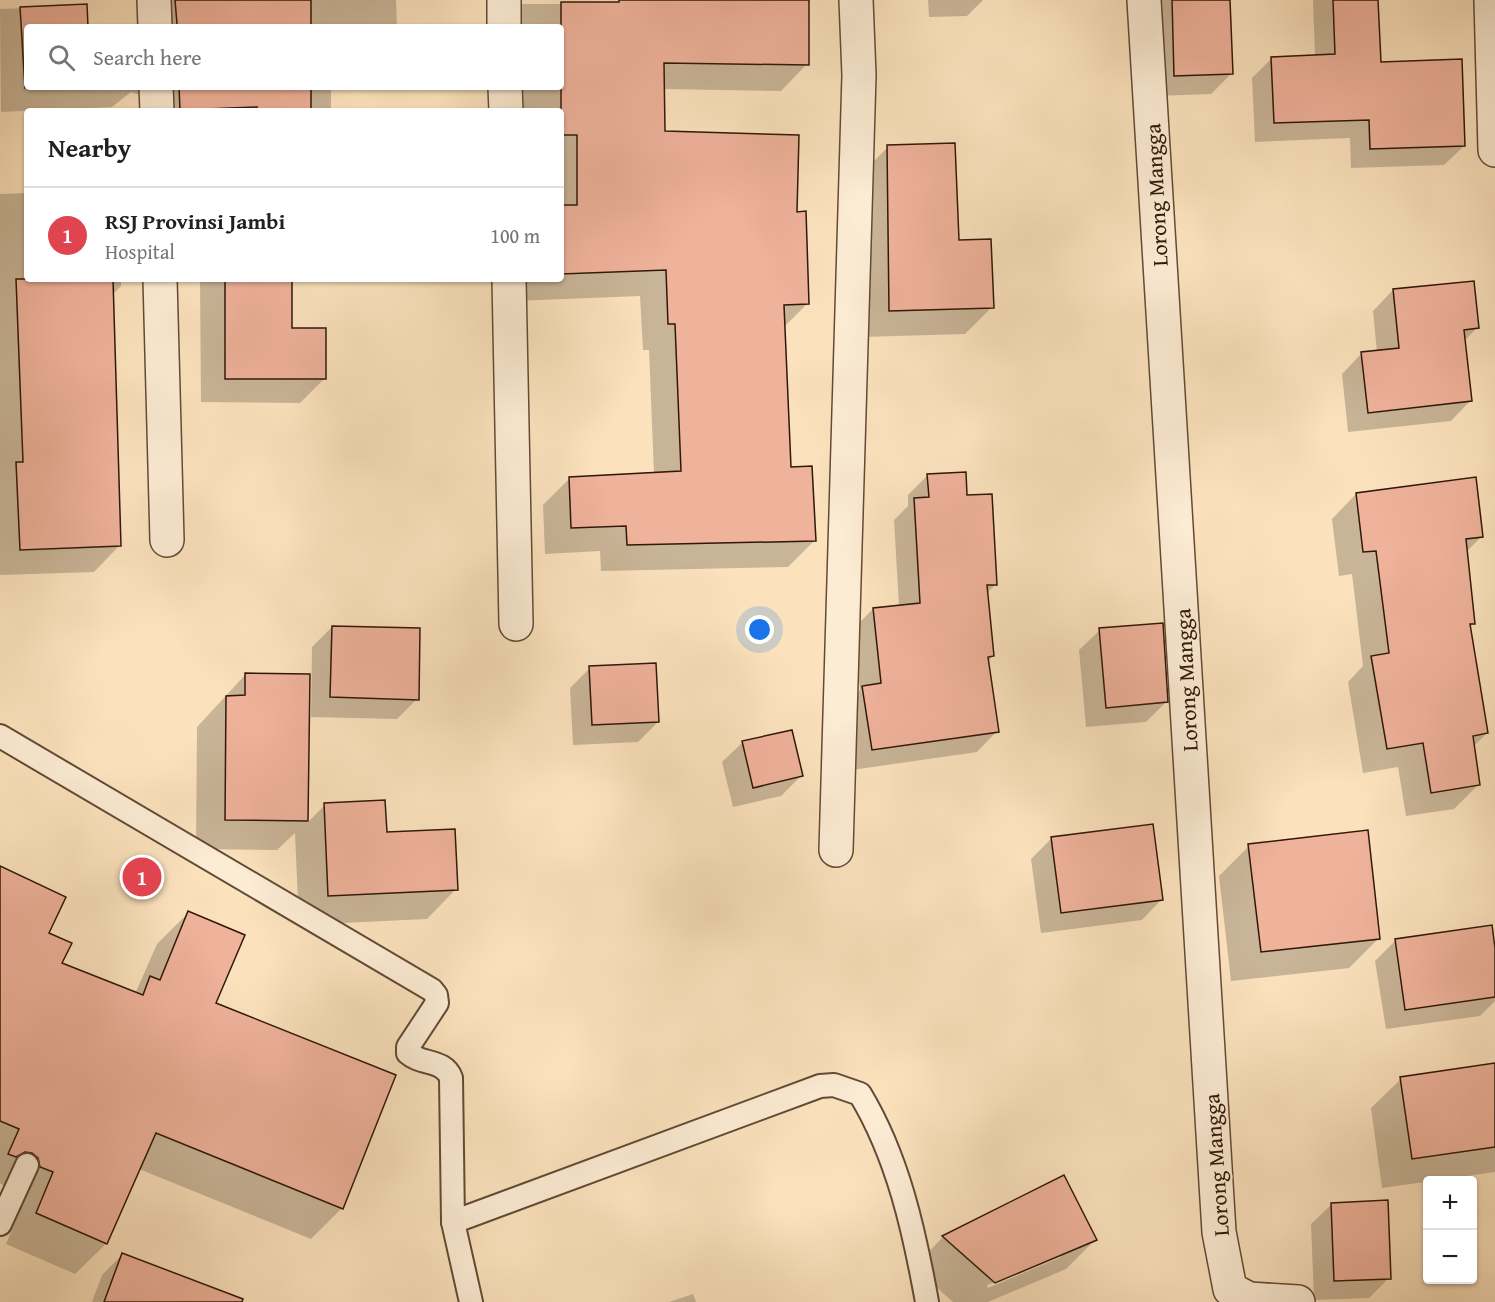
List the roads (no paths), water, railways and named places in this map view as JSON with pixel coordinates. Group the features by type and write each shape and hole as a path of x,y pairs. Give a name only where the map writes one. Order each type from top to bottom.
{"street":[{"path":"154,0 155,24"},
{"path":"504,0 504,24"},
{"path":"836,850 859,75 856,0"},
{"name":"Lorong Mangga","path":"1144,0 1219,1232 1230,1289 1249,1299 1298,1302"},
{"path":"1491,0 1495,150"},
{"path":"156,90 157,108"},
{"path":"506,90 506,108"},
{"path":"160,282 167,540"},
{"path":"509,282 516,624"}],"lane":[{"path":"0,736 432,990 436,995 437,1003 408,1047 408,1053 442,1066 451,1078 453,1222 471,1302"},
{"path":"453,1222 820,1086 834,1084 860,1094 882,1133 914,1229 927,1302"},
{"path":"0,1224 27,1165"}],"place":[{"name":"RSJ Provinsi Jambi","path":"142,877"}]}
